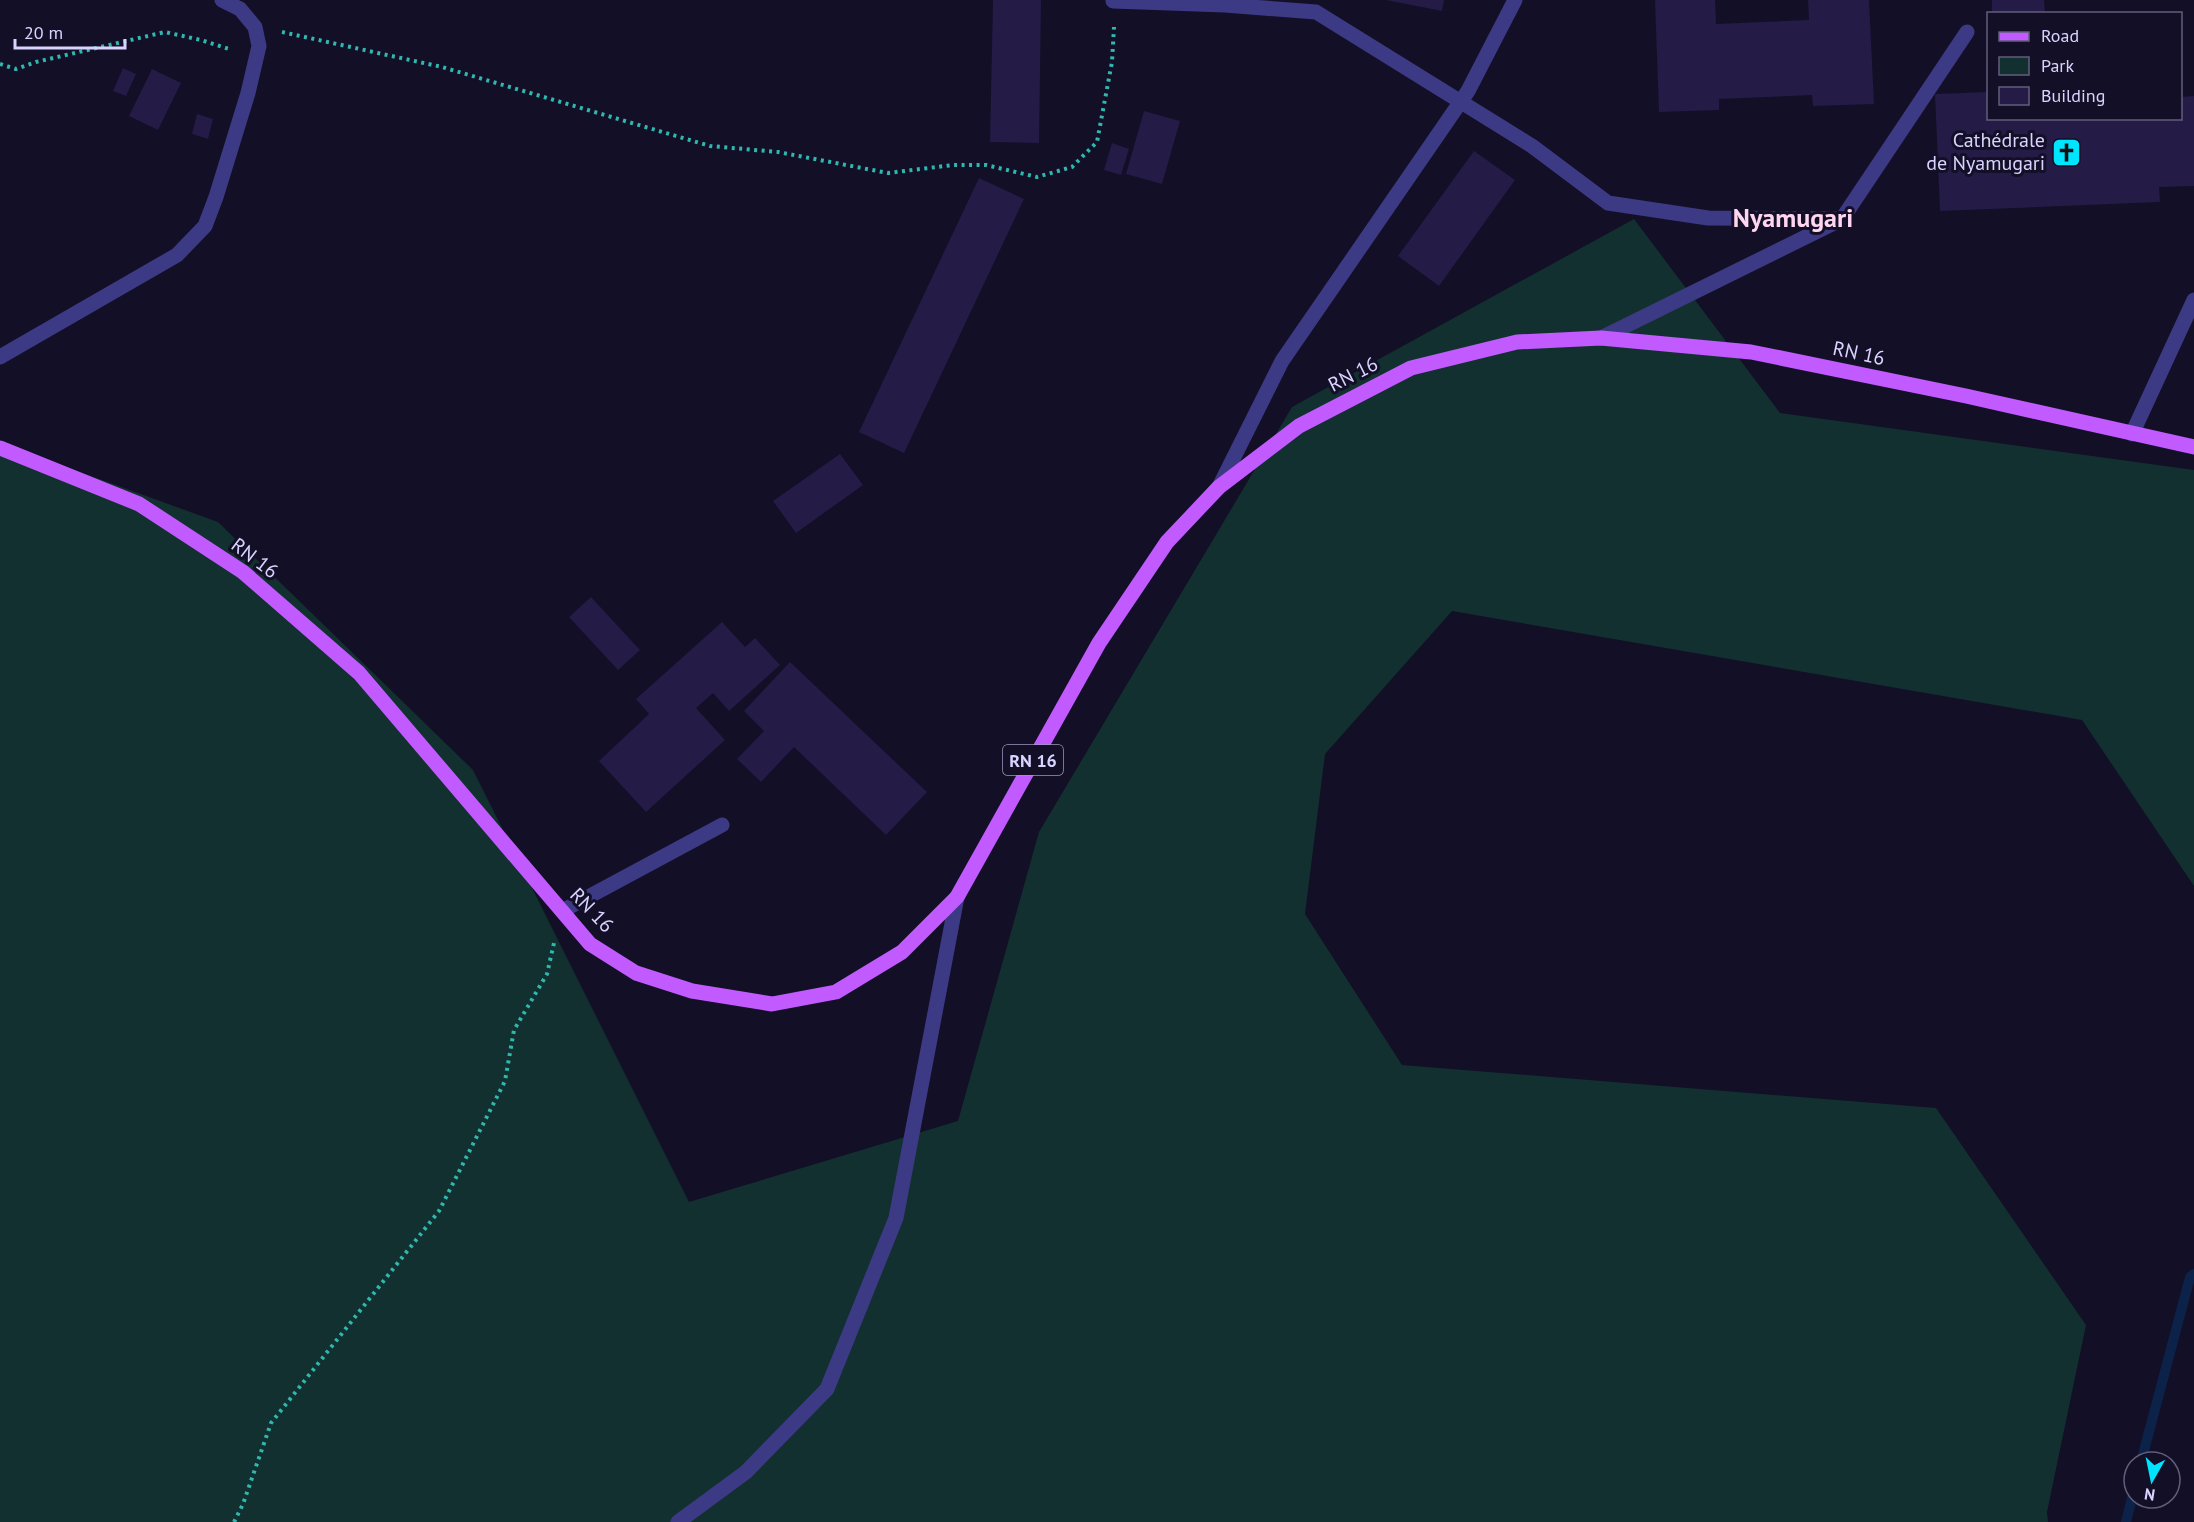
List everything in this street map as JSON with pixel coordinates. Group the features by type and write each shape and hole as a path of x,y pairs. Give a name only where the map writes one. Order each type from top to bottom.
{"main road":[{"name":"RN 16","path":"0,448 139,504 243,572 358,673 590,944 636,973 692,991 772,1004 836,992 902,951 957,897 1099,643 1167,542 1219,487 1299,426 1411,368 1517,342 1601,338 1751,352 1966,396 2194,447"}],"street":[{"path":"0,357 177,255 205,226 216,197 259,46 255,27 240,9 222,0"},
{"path":"1219,487 1282,361 1461,102 1515,0"},
{"path":"1113,1 1226,5 1316,12 1532,146 1608,203 1708,218 1842,219"},
{"path":"1601,338 1842,219 1967,32"},
{"path":"2132,434 2194,300"},
{"path":"562,911 722,825"},
{"path":"678,1522 746,1472 827,1389 896,1218 957,897"}],"path":[{"path":"255,27 442,67 711,146 778,152 888,173 952,165 986,165 1037,177 1072,167 1096,142 1112,62 1113,1"},
{"path":"0,64 16,69 36,62 165,32 201,40 256,60"},
{"path":"234,1522 243,1504 271,1423 440,1211 505,1081 513,1030 548,974 562,911"}],"green space":[{"path":"1634,219 1780,413 2194,470 2194,886 2082,720 1452,611 1325,754 1305,914 1402,1065 1936,1108 2086,1325 2047,1512 2048,1522 0,1522 0,443 218,522 473,770 689,1202 958,1121 1039,832 1292,407"}],"building":[{"path":"993,0 1041,0 1039,143 990,142"},
{"path":"1386,0 1444,0 1442,11"},
{"path":"1655,0 1715,0 1716,24 1809,20 1808,0 1869,0 1874,104 1813,106 1812,95 1719,99 1719,110 1659,112"},
{"path":"1992,0 2044,0 2045,12 1992,12"},
{"path":"123,68 136,74 126,96 113,91"},
{"path":"152,69 181,83 158,130 129,116"},
{"name":"Cathédrale de Nyamugari","path":"1987,92 1987,120 2182,120 2182,97 2194,96 2194,186 2159,187 2160,202 1940,211 1935,94"},
{"path":"1144,111 1180,121 1162,184 1126,174"},
{"path":"197,114 213,119 208,139 192,134"},
{"path":"1112,143 1129,149 1121,175 1104,170"},
{"path":"1474,151 1515,180 1439,286 1398,256"},
{"path":"979,178 1024,199 904,453 859,432"},
{"path":"840,454 863,485 796,533 773,501"},
{"path":"591,597 640,650 618,670 569,617"},
{"path":"722,622 745,647 755,638 780,665 729,711 713,693 696,708 725,740 646,812 599,761 649,714 636,699"},
{"path":"790,662 927,792 886,835 794,747 761,782 737,759 764,731 744,711"}],"waterway":[{"path":"2144,1450 2190,1277 2194,1274"},
{"path":"2126,1522 2129,1510"}],"place":[{"name":"Cathédrale de Nyamugari","path":"2066,152"}],"district":[{"name":"Nyamugari","path":"1793,217"}]}
